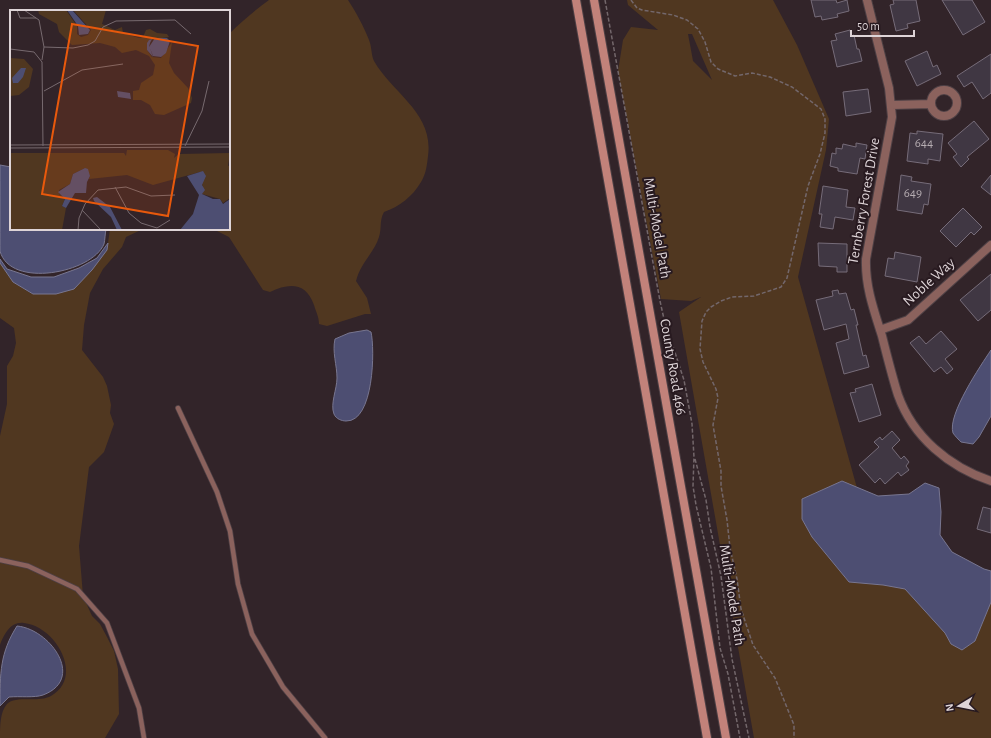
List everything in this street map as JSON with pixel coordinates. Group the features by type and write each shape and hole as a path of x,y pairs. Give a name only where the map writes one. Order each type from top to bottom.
{"main road":[{"name":"County Road 466","path":"576,0 707,738"},
{"name":"County Road 466","path":"594,0 726,738"}],"street":[{"name":"Ternberry Forest Drive","path":"866,0 887,76 892,105 890,131 866,259 867,282 898,395 911,422 920,434 949,460 975,475 991,480"},
{"path":"892,105 931,104"},
{"name":"Noble Way","path":"880,330 908,320 991,245"}],"lane":[{"path":"178,408 218,492 230,531 238,584 252,634 282,687 325,738"},
{"path":"0,560 28,566 78,589 106,623 139,708 144,738"}],"path":[{"name":"Multi-Model Path","path":"605,0 660,301 664,319 684,380 692,424 694,457 693,486 711,568 720,648 728,674 740,738"},
{"path":"631,0 642,10 653,11 687,20 698,29 705,42 711,62 718,69 735,76 752,73 770,76 781,81 792,87 821,109 825,119 825,133 820,154 808,186 787,278 781,287 754,296 732,297 721,300 711,307 706,312 702,320 700,349 703,362 714,384 718,398 713,425 721,471 730,548 737,579 741,609 753,645 775,678 794,724 794,738"},
{"name":"Multi-Model Path","path":"694,457 706,500 710,527 721,576 732,659 748,738"}],"shaded area":[{"path":"269,0 348,0 367,35 374,61 391,84 419,116 425,128 428,141 428,156 423,179 414,192 405,200 384,212 377,243 358,274 356,281 367,298 371,314 365,314 327,326 319,324 311,297 302,288 290,286 270,292 263,290 229,237 215,230 230,230 230,33 248,16"},
{"path":"627,0 773,0 797,45 829,119 826,150 798,277 857,488 842,481 802,499 802,519 812,537 849,582 883,585 905,589 945,633 951,644 962,649 975,641 991,602 991,738 754,738 679,312 701,297 691,301 661,299 618,71 623,40 631,27 658,30 628,5","holes":["688,34 692,34 712,80 693,61"]},
{"path":"110,230 141,230 126,237 122,247 103,269 90,293 84,325 82,350 103,377 107,386 111,405 110,413 114,424 104,452 89,467 79,546 83,596 92,616 100,624 114,651 118,669 119,714 105,738 0,738 0,724 7,704 11,701 21,699 40,699 51,696 61,687 65,677 66,665 62,653 55,642 46,633 35,626 24,623 15,624 6,633 0,645 0,436 7,404 7,366 13,356 16,343 14,328 0,318 0,263 13,282 32,294 56,294 107,250"}],"water":[{"path":"0,165 10,167 10,230 106,230 104,244 96,254 84,263 51,273 34,273 19,270 7,263 0,251"},
{"path":"108,243 107,250 92,270 74,289 56,294 33,294 13,282 0,263 0,259 7,269 31,277 54,277 79,268 97,258"},
{"path":"367,330 371,332 373,353 367,398 362,410 355,418 343,421 336,417 333,410 337,378 334,349 335,339 349,333"},
{"path":"991,350 991,416 979,437 973,444 961,442 953,433 952,425 955,415 966,390"},
{"path":"842,481 878,496 909,494 925,483 939,488 941,512 940,535 952,552 984,569 991,571 991,602 975,641 962,650 951,644 945,633 905,589 883,585 849,582 812,537 802,519 802,499"},
{"path":"17,626 29,629 41,636 51,645 58,656 62,667 62,678 56,688 43,695 31,697 9,697 0,706 0,683 4,654 11,636"}],"building":[{"path":"811,0 836,0 837,3 847,0 849,11 837,14 838,17 822,20 821,16 815,17"},
{"path":"893,0 916,0 920,21 907,24 908,28 896,31 890,5 894,4"},
{"path":"942,0 972,0 985,22 963,35"},
{"path":"850,30 851,36 854,35 857,49 859,49 862,61 837,67 831,41 837,40 835,34"},
{"path":"927,51 933,67 937,65 941,74 917,86 905,61"},
{"path":"991,54 991,93 983,99 972,82 964,87 957,76"},
{"path":"868,89 871,112 846,116 843,92"},
{"path":"974,121 989,139 967,157 969,159 961,167 953,157 957,154 948,143"},
{"path":"917,131 943,134 940,161 928,159 928,164 907,161 910,133 917,134"},
{"path":"856,143 867,145 865,159 860,158 857,174 838,171 838,168 830,166 832,153 836,154 836,148 842,149 843,144 856,147"},
{"path":"901,175 912,177 911,181 931,184 928,205 924,204 922,214 897,210"},
{"path":"991,175 991,195 981,187"},
{"path":"823,186 848,190 846,207 855,208 853,220 835,217 833,229 820,227 822,214 819,214"},
{"path":"963,208 982,227 974,235 971,232 956,247 940,231"},
{"path":"818,243 847,244 847,272 837,272 837,267 819,266"},
{"path":"895,252 921,257 917,282 885,276 888,258 894,259"},
{"path":"991,274 991,310 978,321 960,300"},
{"path":"838,290 839,294 846,293 851,310 854,309 863,356 866,355 869,367 844,374 836,343 849,339 846,324 824,330 816,300 833,296 832,291"},
{"path":"941,331 957,349 945,359 953,369 947,374 941,367 934,372 910,343 919,336 926,344"},
{"path":"872,384 881,415 859,422 850,393 856,392 855,389"},
{"path":"892,431 900,440 892,448 901,459 904,456 909,462 906,466 909,470 901,476 898,472 885,484 880,478 875,483 859,465 879,447 874,442 880,437 882,440"},
{"path":"983,507 991,509 991,533 977,529"}]}
